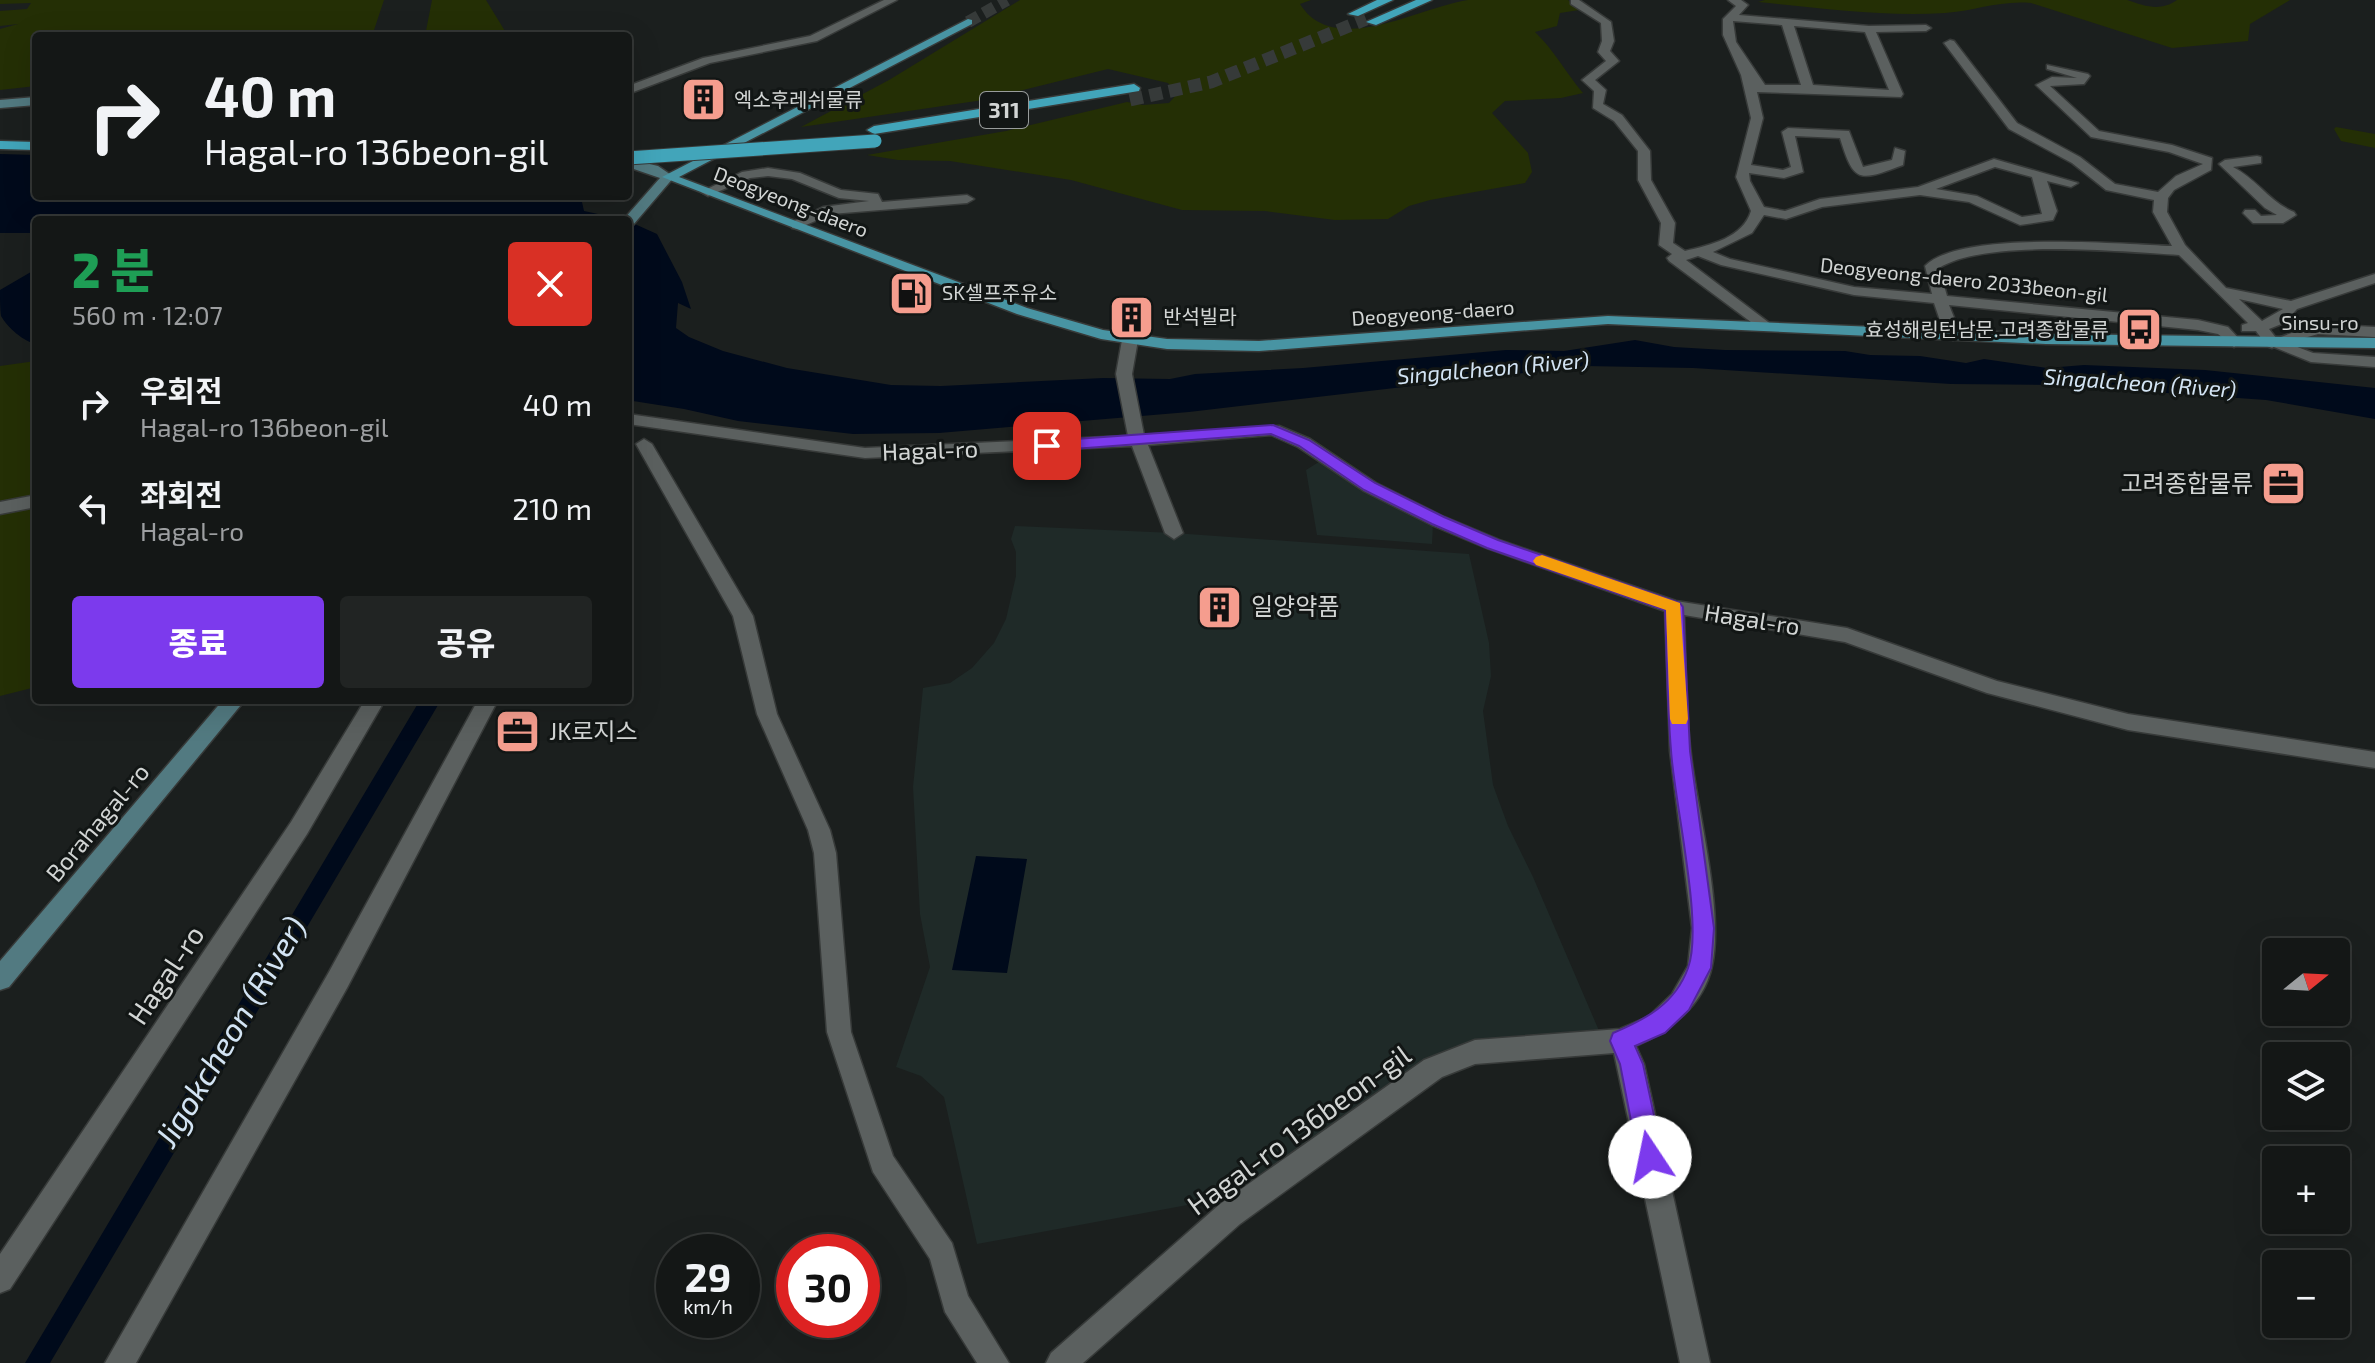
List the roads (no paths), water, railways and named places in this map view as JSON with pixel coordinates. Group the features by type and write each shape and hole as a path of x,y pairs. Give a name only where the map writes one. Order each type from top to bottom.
{"highway":[{"path":"1360,16 1376,0"},
{"path":"1360,16 1389,0"},
{"path":"1360,16 1409,0"},
{"path":"1360,16 1426,0"},
{"name":"311","path":"632,162 874,136 1132,94"},
{"name":"311","path":"632,147 874,136"},
{"path":"0,137 32,138"},
{"path":"0,145 32,146"}],"main road":[{"path":"632,217 668,177 968,22"},
{"path":"0,104 32,101"},
{"name":"Deogyeong-daero","path":"632,162 1022,311 1130,340 1221,347 1608,320 1953,335 2229,336 2272,343"},
{"path":"632,164 647,200"},
{"name":"Sinsu-ro","path":"2272,343 2375,343"},
{"name":"Sinsu-ro","path":"2272,343 2375,351"},
{"name":"Borahagal-ro","path":"0,979 232,704"}],"street":[{"path":"632,88 707,60 818,37 892,0"},
{"path":"1733,0 1743,5 1730,17 1728,42 1747,75 1757,115 1752,126 1750,152 1743,168 1744,184 1758,210"},
{"path":"1575,2 1606,22 1608,41 1604,52 1613,61 1588,80 1600,90 1596,104 1618,118 1644,151 1640,173 1655,206 1668,223 1666,245 1684,256"},
{"path":"1730,17 1869,29 1926,28"},
{"path":"1787,22 1808,88"},
{"path":"1737,56 1741,57 1761,89 1808,88 1897,94 1869,29"},
{"path":"1950,43 2013,126 2076,160 2111,187 2161,197"},
{"path":"2051,67 2084,76 2080,82 2052,80 2042,85 2089,130 2106,137 2174,143 2221,171 2257,160"},
{"path":"1743,168 1784,174 1798,169 1788,132 1845,134 1860,171 1898,162 1899,151"},
{"path":"1758,210 1786,215 1820,203 1920,191 1996,163 2071,183"},
{"path":"2207,164 2181,178 2161,197 2161,221 2182,251 2260,327 2272,343"},
{"path":"2226,167 2239,175 2267,206 2289,215 2283,219 2258,220 2250,213"},
{"path":"708,192 747,175 779,173 839,194 873,197 876,200 873,208"},
{"path":"1920,191 1972,199 2017,221 2035,221 2050,215 2038,174"},
{"path":"797,225 821,212 967,199"},
{"path":"1758,210 1754,220 1740,233 1703,253 1674,260 1764,325"},
{"path":"1953,335 1940,299 1933,264 1952,255 2017,247 2182,251"},
{"name":"Deogyeong-daero 2033beon-gil","path":"1703,253 1726,262 1821,286 2229,336 2286,316 2292,306 2375,278"},
{"path":"2224,292 2292,306"},
{"name":"Deogyeong-daero","path":"2272,343 2317,329 2375,332"},
{"path":"1130,340 1124,374 1138,440 1174,533"},
{"name":"Deogyeong-daero","path":"2272,343 2311,357 2375,362"},
{"name":"Hagal-ro","path":"632,420 865,453 1273,430 1304,443 1370,487 1438,521 1493,544 1674,607 1847,635 1994,688 2128,722 2375,760"},
{"path":"658,423 636,452 737,603 767,714 819,830 825,853 839,1032 882,1163 942,1253 955,1302 994,1363"},
{"path":"0,508 32,502"},
{"name":"Hagal-ro 136beon-gil","path":"1061,1363 1230,1214 1433,1068 1475,1052 1621,1041 1657,1025 1681,1002 1700,968 1704,928 1680,751 1674,607"},
{"name":"Hagal-ro","path":"0,1279 299,828 373,704"},
{"path":"120,1363 352,955 486,704"},
{"path":"1621,1041 1631,1064 1695,1363"}],"water":[{"path":"0,154 32,155 32,200 565,200 582,202 584,211 607,216 32,216 32,233 0,233"},
{"name":"Singalcheon (River)","path":"632,223 657,234 682,282 691,309 678,303 676,328 689,337 723,351 787,368 891,385 941,386 1103,378 1170,379 1195,374 1506,350 1564,351 1635,340 1674,347 1725,350 1845,351 1920,356 1966,363 1984,359 2047,368 2084,365 2205,370 2375,388 2375,419 2266,400 2053,385 1951,384 1693,368 1585,366 1189,412 939,433 853,434 738,421 633,401"},
{"path":"32,271 32,343 21,337 1,316 0,290"},
{"name":"Jigokcheon (River)","path":"418,704 439,704 50,1363 25,1363"},
{"path":"976,856 1027,859 1007,973 952,970"}],"tunnel":[{"path":"968,22 1007,0"},
{"path":"1130,100 1211,82 1366,19"}],"place":[{"name":"엑소후레쉬물류","path":"703,100"},
{"name":"SK셀프주유소","path":"911,293"},
{"name":"반석빌라","path":"1132,317"},
{"name":"효성해링턴남문.고려종합물류","path":"2140,330"},
{"name":"고려종합물류","path":"2284,484"},
{"name":"일양약품","path":"1220,607"},
{"name":"JK로지스","path":"518,732"}]}
